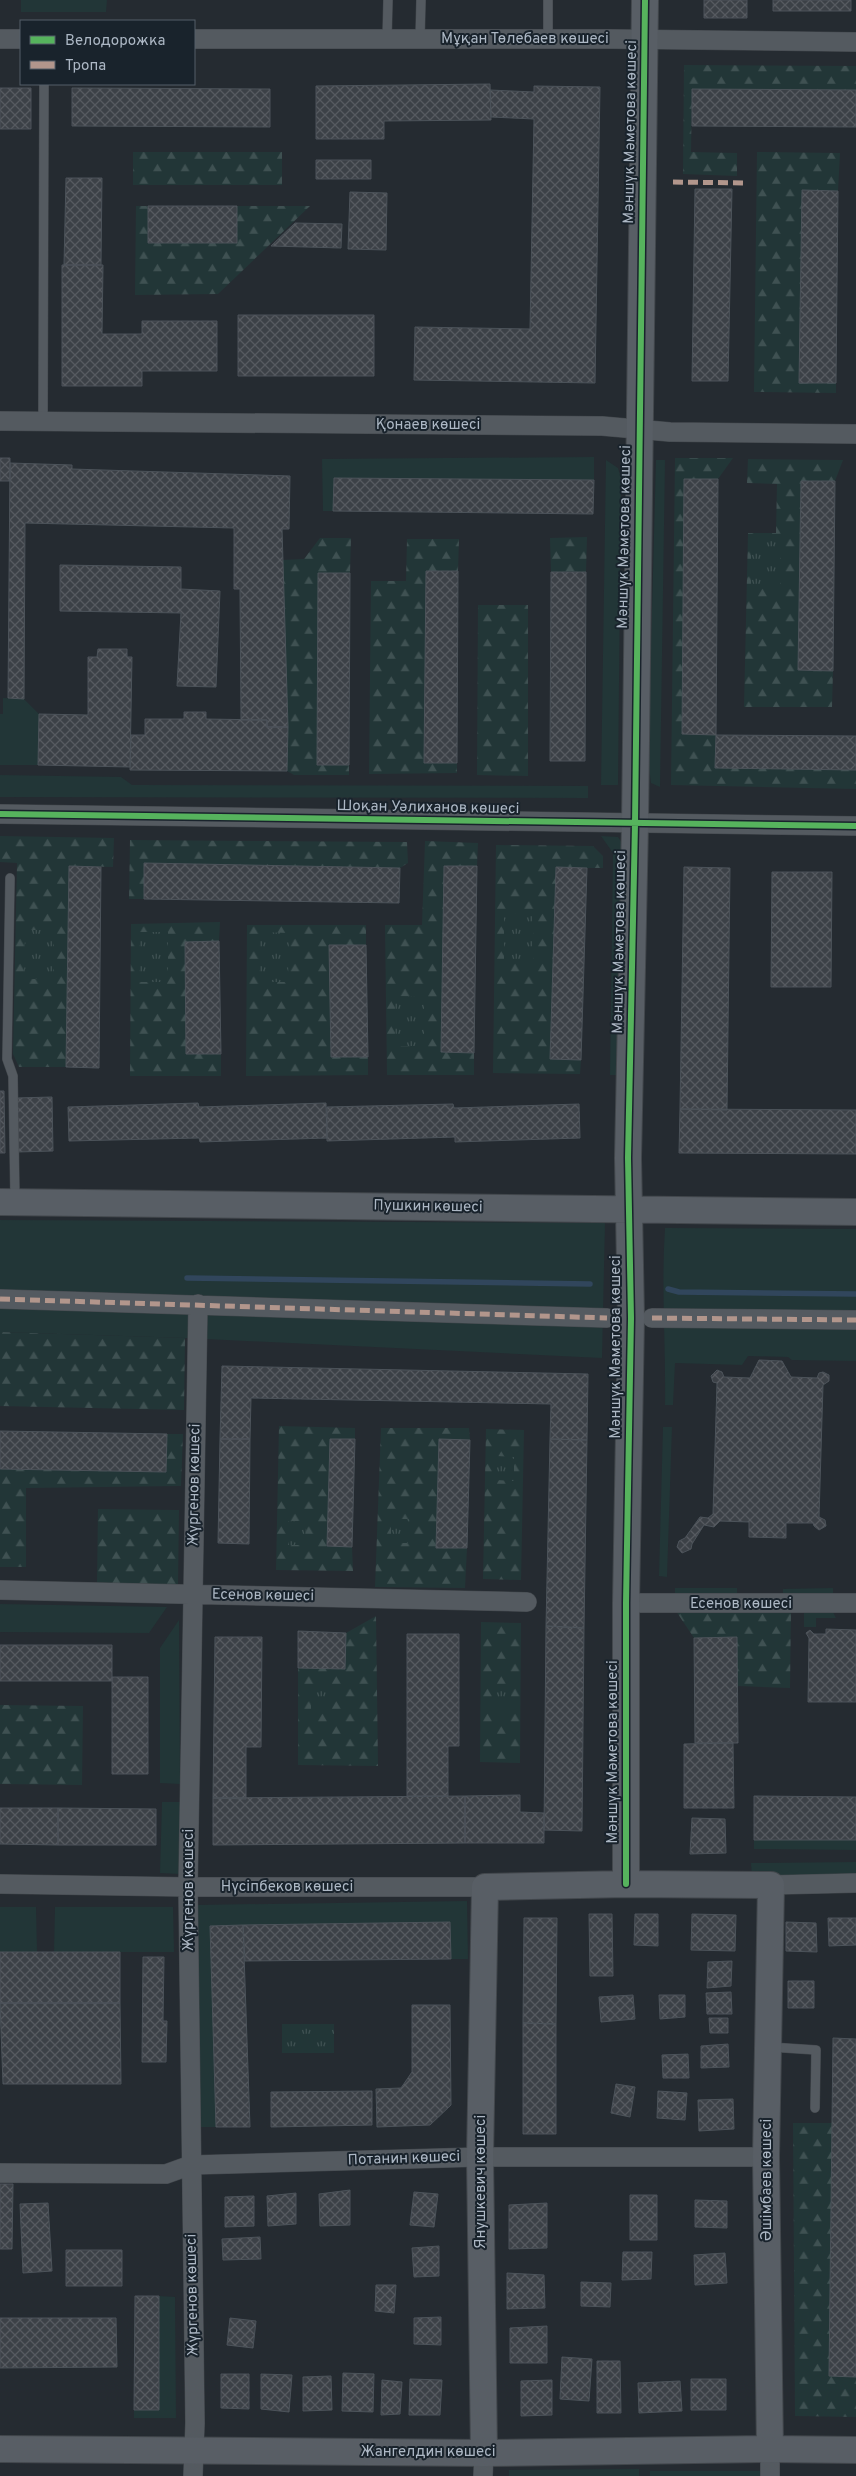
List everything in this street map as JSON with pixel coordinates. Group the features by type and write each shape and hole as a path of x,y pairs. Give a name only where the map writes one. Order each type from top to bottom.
{"street":[{"name":"Мәншүк Мәметова көшесі","path":"626,1884 626,1604 631,1326 627,1209 635,824 645,0"},
{"path":"0,39 20,40"},
{"name":"Мұқан Төлебаев көшесі","path":"195,39 548,39 856,42"},
{"name":"Қонаев көшесі","path":"0,421 582,426 639,428 670,432 856,434"},
{"name":"Шоқан Уәлиханов көшесі","path":"0,814 856,826"},
{"name":"Пушкин көшесі","path":"7,1202 856,1212"},
{"path":"0,1299 607,1318"},
{"name":"Жүргенов көшесі","path":"193,2464 195,2422 188,1887 198,1304"},
{"path":"652,1318 856,1320"},
{"name":"Есенов көшесі","path":"0,1590 527,1602"},
{"name":"Есенов көшесі","path":"626,1604 856,1603"},
{"path":"485,1887 856,1883"},
{"name":"Нүсіпбеков көшесі","path":"0,1884 188,1887 485,1887"},
{"name":"Әшімбаев көшесі","path":"770,2476 766,2156 771,1885"},
{"name":"Янушкевич көшесі","path":"483,2465 480,2156 485,1887"},
{"name":"Потанин көшесі","path":"0,2173 166,2174 191,2165 480,2156 766,2156"},
{"name":"Жангелдин көшесі","path":"0,2449 193,2464 207,2450 483,2465 770,2448 856,2450"}],"lane":[{"path":"387,39 388,0"},
{"path":"420,39 421,0"},
{"path":"548,0 548,39"},
{"path":"43,422 44,85"},
{"path":"7,1202 13,1076 7,1059 10,878"},
{"path":"767,2047 816,2050 815,2108"}],"green space":[{"path":"21,0 107,0 106,12 21,12"},
{"path":"684,65 856,66 856,90 692,89 691,152 737,153 737,176 683,174"},
{"path":"133,152 282,152 282,185 133,185"},
{"path":"757,152 840,153 838,191 802,191 799,382 836,383 836,393 754,392"},
{"path":"136,206 148,206 148,243 236,243 237,206 310,206 218,294 135,295"},
{"path":"594,457 594,480 334,478 333,511 323,511 322,459"},
{"path":"675,458 733,458 718,479 684,479 682,734 716,735 715,767 856,770 856,789 671,785"},
{"path":"748,459 843,460 835,481 801,481 798,670 833,671 832,707 744,707 748,533 776,533 777,484 747,483"},
{"path":"606,460 618,468 621,478 618,785 601,785"},
{"path":"656,460 665,460 660,787 651,783 648,759"},
{"path":"587,537 586,572 551,572 550,538"},
{"path":"320,538 351,538 350,573 317,765 349,765 349,775 294,775 287,771 282,560 304,559"},
{"path":"751,538 780,539 780,588 751,588"},
{"path":"407,539 459,539 458,571 426,572 424,762 457,763 457,773 369,774 371,581 406,581"},
{"path":"478,605 528,605 528,776 477,775"},
{"path":"3,698 24,699 39,714 38,765 0,765 0,714 3,714"},
{"path":"0,775 121,777 132,785 588,786 588,798 0,797"},
{"path":"0,836 114,838 113,867 69,866 66,1067 19,1067 13,1054 17,863 0,862"},
{"path":"601,836 618,837 625,847 620,1075 610,1075 613,853"},
{"path":"130,840 407,842 408,863 400,868 145,863 144,899 129,899"},
{"path":"425,841 478,843 477,866 444,866 441,1052 474,1053 474,1075 387,1075 385,925 422,925"},
{"path":"496,845 593,846 603,856 603,868 556,868 550,1059 581,1060 580,1074 493,1073"},
{"path":"504,914 533,914 533,963 504,963"},
{"path":"220,922 219,941 185,942 186,1054 221,1054 221,1076 130,1076 131,924"},
{"path":"247,925 366,925 366,945 329,946 331,1057 368,1057 368,1075 246,1076"},
{"path":"25,930 54,930 54,979 24,979"},
{"path":"139,932 168,932 168,982 139,982"},
{"path":"260,932 289,933 288,982 259,982"},
{"path":"395,996 424,997 424,1046 395,1046"},
{"path":"0,1220 605,1223 602,1358 185,1338 0,1332"},
{"path":"665,1228 856,1229 856,1361 792,1360 788,1357 748,1356 742,1365 675,1363 673,1405 665,1405 663,1272"},
{"path":"0,1332 185,1338 184,1410 0,1406"},
{"path":"279,1426 355,1428 355,1439 330,1439 327,1546 352,1547 353,1571 276,1570"},
{"path":"663,1427 672,1427 667,1577 659,1576"},
{"path":"381,1428 469,1428 470,1440 439,1440 436,1547 467,1548 465,1588 375,1587"},
{"path":"486,1429 524,1430 521,1580 483,1579"},
{"path":"167,1434 183,1434 181,1486 26,1488 26,1567 0,1567 0,1469 166,1472"},
{"path":"497,1456 514,1457 514,1481 496,1480"},
{"path":"98,1509 179,1510 178,1584 97,1584"},
{"path":"391,1519 409,1519 408,1543 391,1543"},
{"path":"288,1521 306,1521 305,1545 288,1545"},
{"path":"675,1588 737,1588 737,1595 675,1596"},
{"path":"833,1588 833,1596 783,1596 783,1589"},
{"path":"0,1604 167,1607 149,1633 0,1632"},
{"path":"676,1611 791,1611 790,1688 737,1686 737,1637 694,1638"},
{"path":"804,1612 833,1612 836,1618 816,1618 816,1627 804,1627"},
{"path":"376,1616 378,1766 298,1765 298,1668 345,1669 346,1633"},
{"path":"179,1620 180,1784 160,1783 160,1648"},
{"path":"481,1622 521,1623 520,1763 480,1762"},
{"path":"311,1687 329,1687 328,1711 311,1711"},
{"path":"494,1691 511,1691 511,1715 494,1715"},
{"path":"0,1705 83,1706 82,1785 0,1784"},
{"path":"162,1802 181,1802 180,1874 160,1873"},
{"path":"754,1840 856,1840 856,1850 754,1849"},
{"path":"856,1862 856,1876 752,1878 751,1863"},
{"path":"467,1901 468,1959 451,1959 450,1922 211,1926 216,2127 200,2127 196,1905"},
{"path":"0,1907 36,1907 37,1952 0,1952"},
{"path":"55,1907 173,1907 174,1952 54,1952"},
{"path":"282,2024 334,2024 334,2053 282,2053"},
{"path":"793,2123 832,2123 829,2376 856,2377 856,2417 795,2416"},
{"path":"159,2296 175,2297 176,2418 134,2418 134,2410 159,2410"},
{"path":"639,2469 639,2476 509,2476 509,2470"},
{"path":"650,2471 763,2471 763,2476 650,2476"}],"building":[{"path":"704,0 747,0 747,18 704,18"},
{"path":"773,0 851,0 851,11 773,11"},
{"path":"490,84 491,120 384,121 384,139 316,139 316,86"},
{"path":"534,86 600,87 595,383 414,380 415,327 530,329 534,119 491,117 490,90 534,92"},
{"path":"0,88 31,88 31,129 0,129"},
{"path":"72,88 270,89 270,127 72,126"},
{"path":"692,89 856,90 856,127 692,126"},
{"path":"316,160 371,160 371,179 316,179"},
{"path":"66,178 102,178 101,265 64,265"},
{"path":"695,189 732,189 728,381 692,381"},
{"path":"802,190 838,191 836,383 799,383"},
{"path":"350,192 387,193 386,250 348,249"},
{"path":"148,206 237,206 237,243 148,243"},
{"path":"295,223 342,224 341,248 271,246"},
{"path":"62,265 103,265 102,334 142,334 142,321 217,321 217,371 142,371 142,386 62,386"},
{"path":"238,315 374,315 374,376 238,376"},
{"path":"0,458 10,458 10,481 0,481"},
{"path":"10,463 72,465 72,469 290,476 289,529 282,529 288,727 267,727 267,720 241,720 240,589 234,589 234,528 25,523 24,699 8,698"},
{"path":"334,478 594,480 593,514 333,511"},
{"path":"684,479 718,479 716,735 682,734"},
{"path":"801,481 835,481 833,671 798,670"},
{"path":"60,565 181,567 181,589 220,591 216,687 177,686 181,613 60,611"},
{"path":"426,571 458,571 457,763 424,763"},
{"path":"551,572 586,572 585,761 550,761"},
{"path":"318,573 350,573 349,765 317,765"},
{"path":"98,649 127,649 127,657 132,657 130,767 38,765 39,714 88,715 88,657 97,657"},
{"path":"184,712 206,712 206,719 267,720 267,727 288,727 287,771 130,770 131,735 145,735 145,719 184,719"},
{"path":"716,735 856,736 856,770 715,768"},
{"path":"144,863 400,868 399,903 144,899"},
{"path":"69,866 101,867 99,1068 66,1067"},
{"path":"444,866 477,866 474,1053 441,1052"},
{"path":"556,867 587,868 581,1060 550,1059"},
{"path":"684,867 730,868 727,1110 680,1109"},
{"path":"772,872 832,872 831,987 771,987"},
{"path":"219,941 221,1054 186,1054 185,942"},
{"path":"329,945 366,945 368,1057 331,1057"},
{"path":"0,1091 4,1091 5,1153 0,1153"},
{"path":"52,1097 53,1151 17,1152 16,1098"},
{"path":"198,1103 199,1107 326,1103 327,1138 200,1142 199,1138 69,1141 68,1107"},
{"path":"453,1104 454,1108 579,1104 580,1138 455,1142 455,1137 327,1141 327,1107"},
{"path":"680,1109 856,1110 856,1154 679,1153"},
{"path":"759,1360 782,1361 791,1377 817,1378 819,1373 823,1372 829,1375 829,1381 823,1385 819,1517 825,1520 826,1526 819,1530 813,1523 786,1523 786,1538 749,1537 749,1522 720,1521 714,1527 704,1525 692,1544 691,1549 682,1553 677,1547 679,1541 685,1538 700,1517 708,1518 713,1514 717,1383 713,1382 711,1376 717,1370 722,1372 724,1377 750,1378"},
{"path":"222,1366 588,1374 587,1440 550,1439 551,1404 251,1398 250,1439 220,1439"},
{"path":"0,1431 167,1434 166,1472 0,1469"},
{"path":"220,1439 250,1439 249,1544 218,1543"},
{"path":"330,1439 355,1439 352,1547 327,1546"},
{"path":"439,1439 470,1440 467,1548 436,1548"},
{"path":"550,1439 587,1440 584,1628 546,1626"},
{"path":"546,1626 584,1628 582,1831 544,1830"},
{"path":"826,1629 856,1630 856,1702 808,1702 809,1638 806,1633 810,1630 814,1634 826,1634"},
{"path":"298,1631 346,1633 345,1669 298,1668"},
{"path":"407,1634 459,1634 459,1746 448,1746 448,1796 407,1796"},
{"path":"215,1637 262,1637 261,1747 246,1747 246,1799 213,1798"},
{"path":"737,1637 738,1743 695,1743 694,1638"},
{"path":"0,1645 112,1645 112,1681 0,1681"},
{"path":"112,1677 148,1677 148,1774 112,1774"},
{"path":"733,1743 734,1808 684,1808 684,1744"},
{"path":"520,1795 520,1812 544,1813 544,1843 465,1843 465,1796"},
{"path":"465,1796 465,1843 213,1845 213,1798"},
{"path":"754,1796 856,1797 856,1840 754,1840"},
{"path":"0,1808 58,1808 58,1845 0,1844"},
{"path":"58,1808 156,1809 156,1845 58,1845"},
{"path":"692,1818 725,1819 726,1853 690,1854"},
{"path":"589,1914 612,1914 613,1976 590,1976"},
{"path":"635,1914 658,1914 658,1946 634,1945"},
{"path":"692,1914 736,1915 735,1951 691,1950"},
{"path":"524,1918 557,1918 556,2024 523,2023"},
{"path":"828,1918 856,1918 856,1945 829,1946"},
{"path":"450,1922 451,1959 245,1961 243,1925"},
{"path":"786,1922 816,1923 817,1952 786,1951"},
{"path":"243,1925 250,2127 216,2127 210,1926"},
{"path":"0,1952 120,1952 120,2003 0,2003"},
{"path":"143,1957 164,1957 163,2021 167,2021 166,2062 142,2062"},
{"path":"732,1961 731,1986 707,1988 708,1962"},
{"path":"788,1981 814,1981 814,2008 788,2008"},
{"path":"731,1992 732,2014 707,2014 706,1993"},
{"path":"633,1995 635,2019 601,2022 599,1997"},
{"path":"659,1995 685,1995 685,2017 660,2019"},
{"path":"0,2003 120,2003 121,2084 3,2084"},
{"path":"412,2005 450,2005 451,2105 430,2125 377,2127 376,2089 401,2088 412,2072"},
{"path":"709,2018 728,2018 728,2033 710,2033"},
{"path":"523,2023 556,2024 556,2134 523,2134"},
{"path":"833,2038 856,2039 856,2377 829,2376"},
{"path":"728,2044 729,2067 701,2068 701,2046"},
{"path":"688,2054 689,2078 663,2078 662,2055"},
{"path":"616,2084 635,2087 630,2117 611,2113"},
{"path":"372,2091 372,2125 271,2127 271,2092"},
{"path":"658,2091 687,2093 685,2120 657,2118"},
{"path":"733,2099 734,2129 699,2131 698,2100"},
{"path":"0,2184 13,2184 12,2249 0,2249"},
{"path":"350,2190 350,2225 320,2226 319,2194"},
{"path":"414,2192 438,2194 434,2227 410,2225"},
{"path":"296,2193 296,2224 268,2226 267,2196"},
{"path":"630,2195 657,2195 657,2240 630,2240"},
{"path":"254,2196 254,2226 225,2227 225,2197"},
{"path":"695,2200 727,2201 727,2228 695,2227"},
{"path":"48,2203 52,2271 23,2273 20,2204"},
{"path":"547,2203 547,2248 509,2249 509,2205"},
{"path":"260,2237 261,2259 223,2260 222,2239"},
{"path":"439,2246 439,2276 414,2277 412,2248"},
{"path":"66,2250 122,2250 122,2286 66,2286"},
{"path":"623,2252 652,2252 651,2279 622,2280"},
{"path":"725,2253 727,2283 695,2285 694,2255"},
{"path":"507,2273 544,2275 545,2308 507,2309"},
{"path":"581,2282 611,2283 610,2307 581,2306"},
{"path":"376,2285 396,2285 394,2313 375,2311"},
{"path":"135,2296 159,2296 159,2410 134,2410"},
{"path":"441,2317 441,2345 414,2344 414,2318"},
{"path":"0,2318 116,2318 117,2367 0,2368"},
{"path":"230,2318 256,2321 253,2348 227,2345"},
{"path":"547,2326 547,2363 510,2363 510,2328"},
{"path":"562,2357 592,2359 589,2401 560,2399"},
{"path":"597,2361 620,2361 621,2413 597,2413"},
{"path":"343,2373 374,2374 373,2412 342,2411"},
{"path":"221,2374 249,2374 249,2409 221,2408"},
{"path":"261,2374 292,2375 289,2412 261,2409"},
{"path":"331,2376 332,2410 303,2411 303,2377"},
{"path":"410,2379 442,2380 440,2415 409,2415"},
{"path":"691,2379 726,2379 726,2410 691,2410"},
{"path":"382,2380 402,2382 400,2414 381,2415"},
{"path":"552,2380 552,2415 521,2416 521,2381"},
{"path":"680,2381 682,2411 639,2413 638,2383"}],"waterway":[{"path":"187,1278 590,1284"},
{"path":"668,1289 679,1292 856,1294"}],"marked path":[{"path":"673,182 748,183"},
{"path":"0,1299 607,1318"},
{"path":"652,1318 856,1320"}],"cycle path":[{"path":"626,1884 626,1603 631,1318 628,1158 635,824 645,0"},
{"path":"0,814 856,826"}]}
